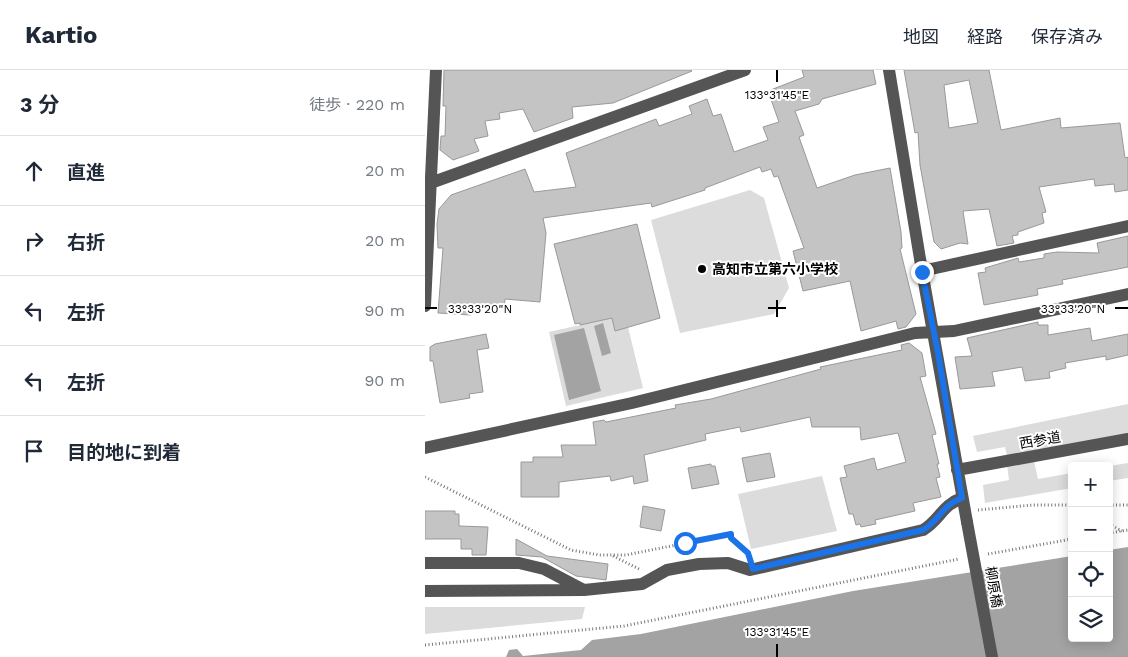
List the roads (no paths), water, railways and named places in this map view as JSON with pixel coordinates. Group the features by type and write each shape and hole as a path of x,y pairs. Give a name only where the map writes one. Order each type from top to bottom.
{"street":[{"path":"425,306 428,185 436,70"},
{"path":"428,185 745,70"},
{"name":"柳原橋","path":"889,70 922,272 992,657"},
{"path":"922,272 1128,226"},
{"path":"425,448 633,403 915,333 954,331 1128,294"},
{"name":"西参道","path":"957,470 1128,439"},
{"path":"425,591 584,590 642,584 653,576 667,570 699,564 728,563 753,569 923,530 933,524 951,502 962,498"},
{"path":"425,563 519,564 544,569 584,590"}],"place":[{"name":"高知市立第六小学校","path":"702,269"}]}
